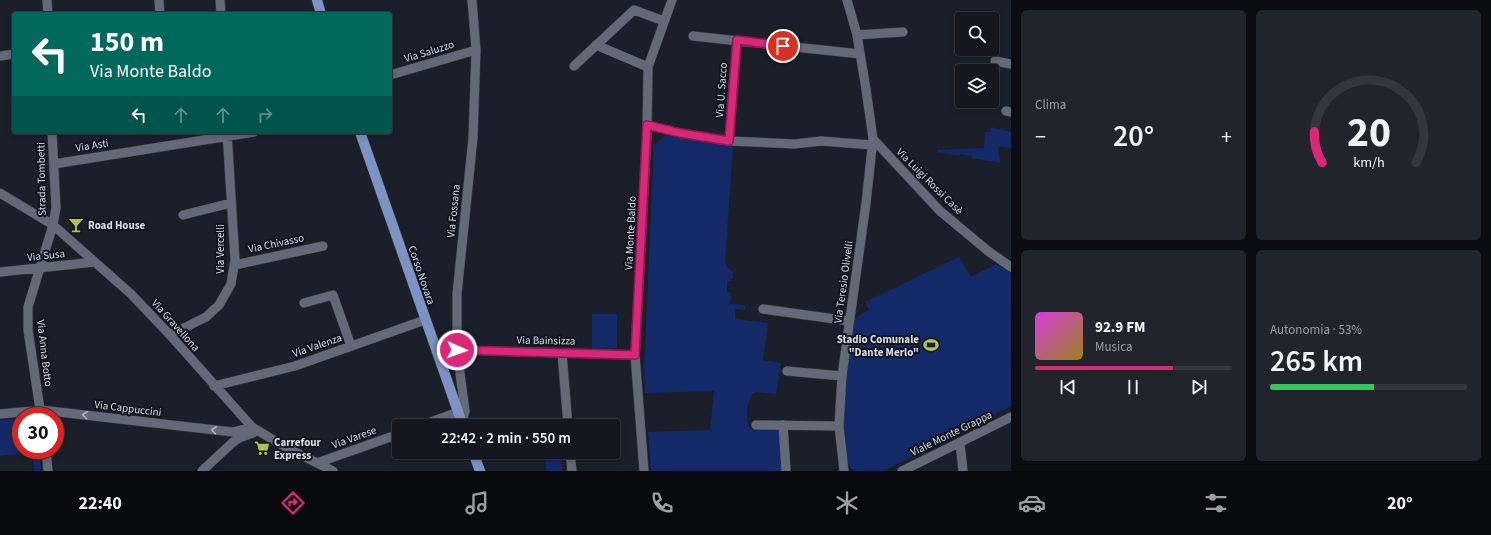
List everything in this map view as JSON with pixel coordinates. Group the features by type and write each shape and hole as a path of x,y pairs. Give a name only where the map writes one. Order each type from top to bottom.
{"main road":[{"path":"317,0 320,12"},
{"name":"Corso Novara","path":"361,134 461,419"},
{"path":"476,459 480,471"}],"street":[{"path":"47,0 48,12"},
{"path":"159,0 160,12"},
{"path":"220,0 221,12"},
{"name":"Via Fossana","path":"464,419 465,411 457,350 457,294 473,138 476,50 472,0"},
{"name":"Via Monte Baldo","path":"644,471 635,355 647,125 648,67 672,0"},
{"name":"Via Teresio Olivelli","path":"844,471 839,426 842,376 866,203 872,142 866,89 857,35 847,0"},
{"path":"574,66 634,10 664,21"},
{"path":"857,35 904,32"},
{"path":"693,36 860,54"},
{"name":"Via U. Sacco","path":"729,141 737,40"},
{"path":"596,45 648,67"},
{"name":"Via Saluzzo","path":"392,75 476,50"},
{"path":"0,56 12,54"},
{"path":"995,61 1011,64"},
{"path":"647,125 680,133 729,141 795,144 821,141 872,142"},
{"name":"Strada Tombetti","path":"52,134 56,208 54,225"},
{"name":"Via Asti","path":"54,164 227,134"},
{"name":"Via Vercelli","path":"170,335 206,316 219,305 231,284 234,264 232,203 227,134"},
{"name":"Via Luigi Rossi Casè","path":"872,142 940,211 988,251 1011,267"},
{"name":"Via Gravellona","path":"0,193 54,225 131,294 255,429 333,471"},
{"path":"183,214 232,203"},
{"name":"Via Anna Botto","path":"40,407 28,330 28,307 54,225"},
{"name":"Via Chivasso","path":"234,264 323,246"},
{"name":"Via Susa","path":"0,272 95,262"},
{"path":"304,303 333,295 350,346"},
{"path":"764,309 850,321"},
{"name":"Via Valenza","path":"214,386 295,366 425,320"},
{"name":"Via Bainsizza","path":"457,350 635,355"},
{"path":"562,353 567,419"},
{"path":"787,371 842,376"},
{"path":"439,419 458,412"},
{"name":"Via Cappuccini","path":"0,414 12,414"},
{"name":"Via Cappuccini","path":"64,415 233,432 255,429"},
{"name":"Viale Monte Grappa","path":"902,471 1011,417"},
{"path":"756,425 839,426"},
{"path":"783,425 786,471"},
{"path":"202,471 232,443 255,429"},
{"name":"Via Varese","path":"317,463 392,436"},
{"path":"960,443 963,471"},
{"path":"47,459 48,471"},
{"path":"571,459 572,471"}],"shaded area":[{"path":"991,127 1011,132 1011,148 998,146 1000,163 972,158 972,156 960,154 960,156 937,152 937,150 984,148 985,132 990,132"},
{"path":"666,135 733,147 725,261 727,267 733,272 733,279 731,279 731,281 727,281 727,292 731,293 730,304 745,305 745,310 735,309 735,319 768,323 763,360 781,363 776,394 756,392 752,394 747,410 747,418 748,426 752,429 780,428 782,471 651,471 648,432 710,430 714,391 645,393 644,370 654,145"},
{"name":"Stadio Comunale \"Dante Merlo\"","path":"959,257 971,277 996,264 1011,273 1011,406 883,471 855,471 845,463 843,422 847,373 855,318 869,310 865,302"},
{"path":"592,314 617,314 617,348 592,349"},
{"path":"12,419 12,455 0,456 0,420"},
{"path":"32,459 40,459 41,471 34,471"},
{"path":"545,459 561,459 562,471 546,471"}],"place":[{"name":"Road House","path":"76,225"},
{"name":"Stadio Comunale \"Dante Merlo\"","path":"931,345"},
{"name":"Carrefour Express","path":"262,448"}],"route":[{"path":"457,350 635,355 647,125 680,133 729,141 737,40 783,46"}]}
